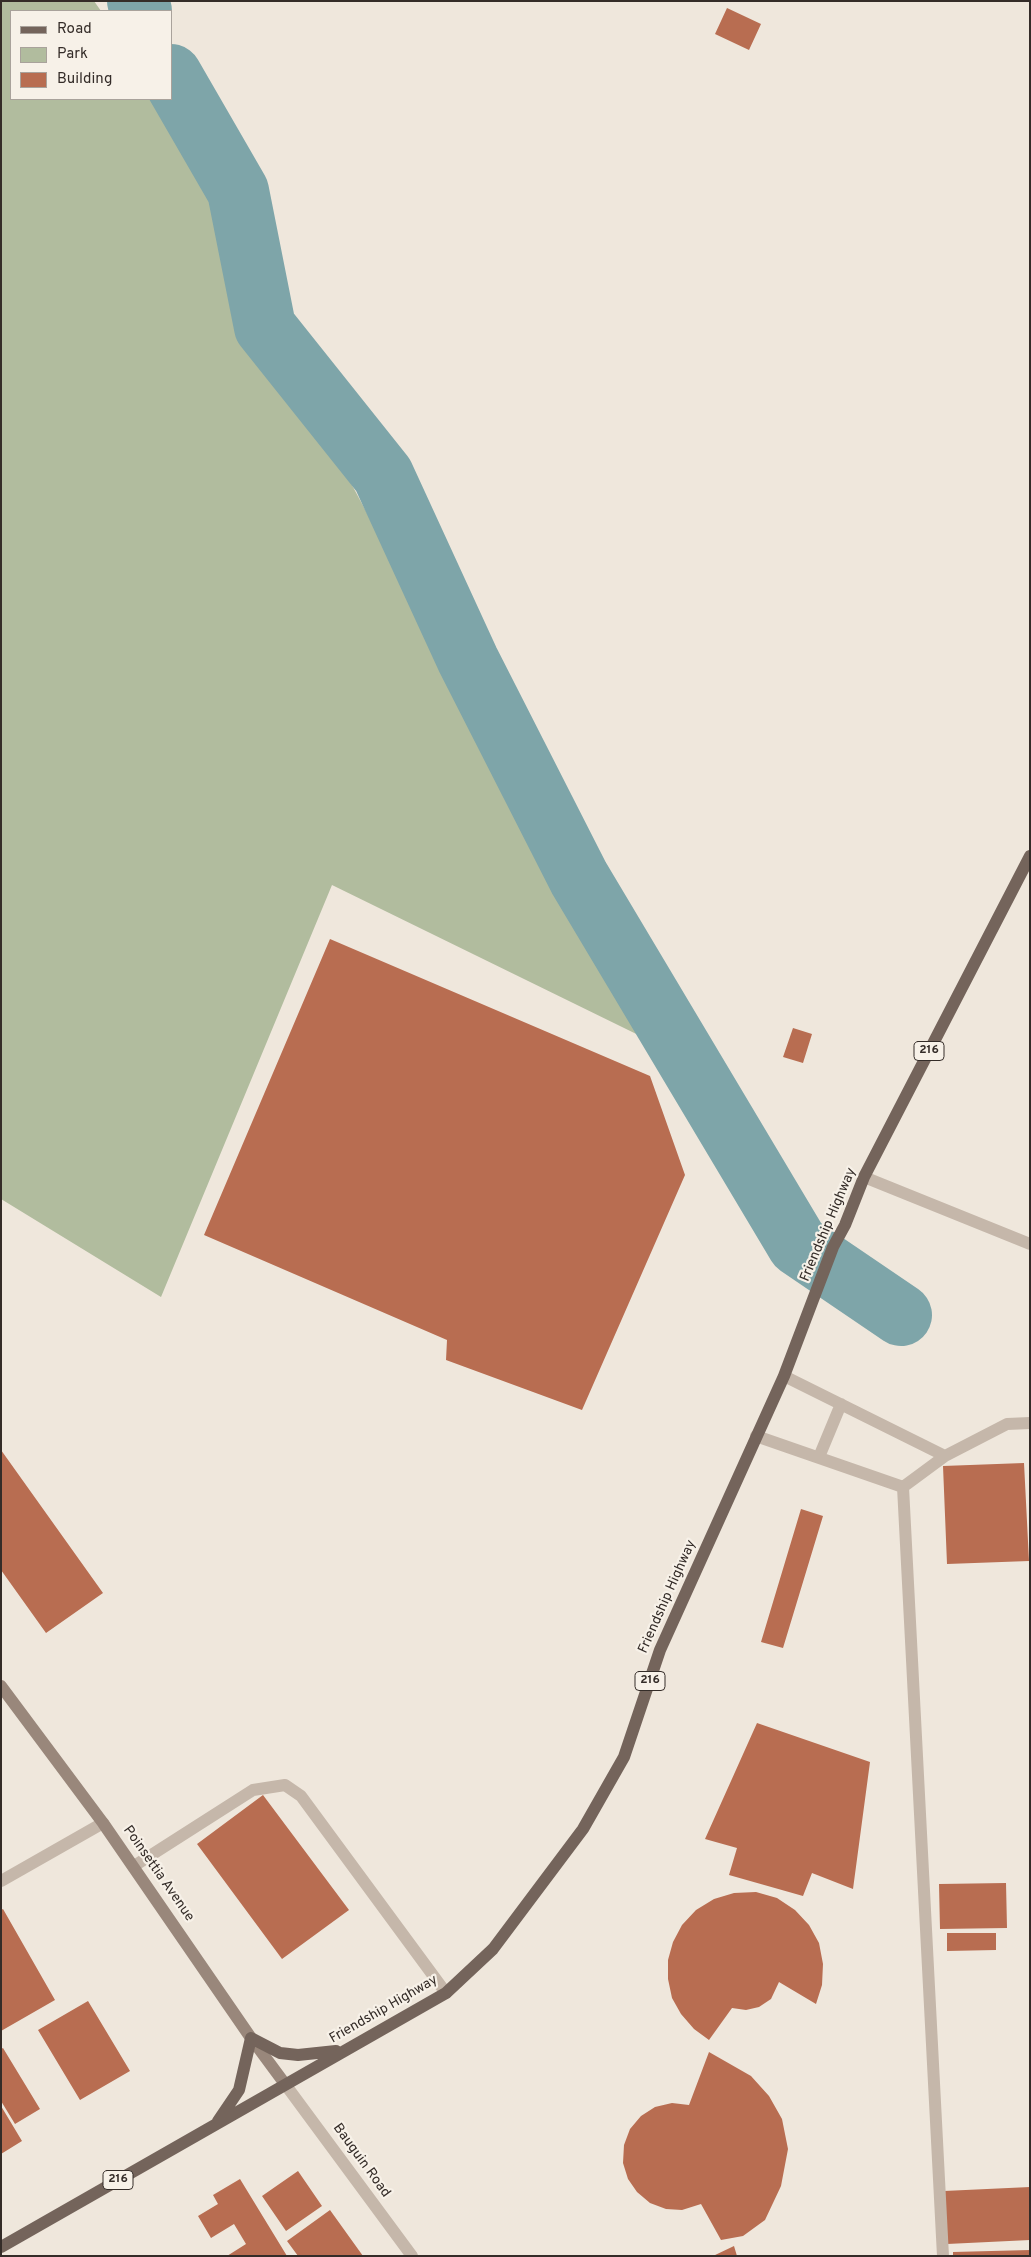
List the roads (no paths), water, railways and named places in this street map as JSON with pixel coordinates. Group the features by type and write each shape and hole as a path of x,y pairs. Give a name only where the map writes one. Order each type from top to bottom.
{"main road":[{"name":"Friendship Highway","path":"1,2247 343,2050 446,1993 493,1949 583,1829 624,1757 660,1650 784,1376 833,1248 845,1225 864,1177 1030,856"},
{"name":"Poinsettia Avenue","path":"1,1686 103,1822 251,2038 285,2084"},
{"path":"214,2125 239,2090 251,2038 280,2053 298,2055 343,2050"}],"street":[{"path":"864,1177 1030,1244"},
{"path":"784,1376 945,1456"},
{"path":"818,1457 841,1404"},
{"path":"903,1487 945,1456 1007,1424 1030,1423"},
{"path":"756,1436 903,1487"},
{"path":"903,1487 943,2256"},
{"path":"134,1866 252,1790 285,1785 301,1796 446,1993"},
{"path":"1,1881 103,1822"},
{"name":"Bauguin Road","path":"285,2084 412,2256"}],"waterway":[{"path":"138,1 141,10"},
{"path":"172,77 238,191 265,327 383,475 468,660 579,878 798,1245 901,1315"}]}
